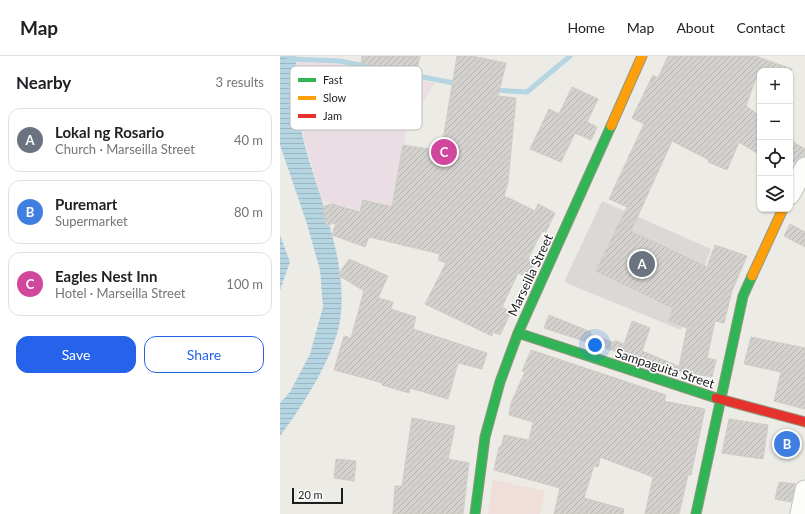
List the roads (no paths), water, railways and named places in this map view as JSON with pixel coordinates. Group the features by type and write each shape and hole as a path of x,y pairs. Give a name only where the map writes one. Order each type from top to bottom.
{"street":[{"name":"Marseilla Street","path":"474,514 486,437 500,382 518,334 642,56"},
{"path":"793,189 805,167"},
{"path":"696,514 720,399 744,296 756,264 782,212"},
{"name":"Sampaguita Street","path":"518,334 720,399 805,422"},
{"path":"800,514 805,490"}],"water":[{"path":"280,56 296,56 295,66 290,66 290,130 301,130 335,245 340,270 342,296 337,335 324,366 298,411 280,436 280,403 290,392 310,354 323,307 320,270 307,224 280,145"},
{"path":"280,235 290,262 280,290"}],"waterway":[{"path":"492,90 527,92 570,56"},
{"path":"289,59 339,61 365,66"},
{"path":"422,77 459,84"}],"place":[{"name":"Eagles Nest Inn","path":"444,152"},
{"name":"Lokal ng Rosario","path":"642,264"},
{"name":"Puremart","path":"787,444"}]}
